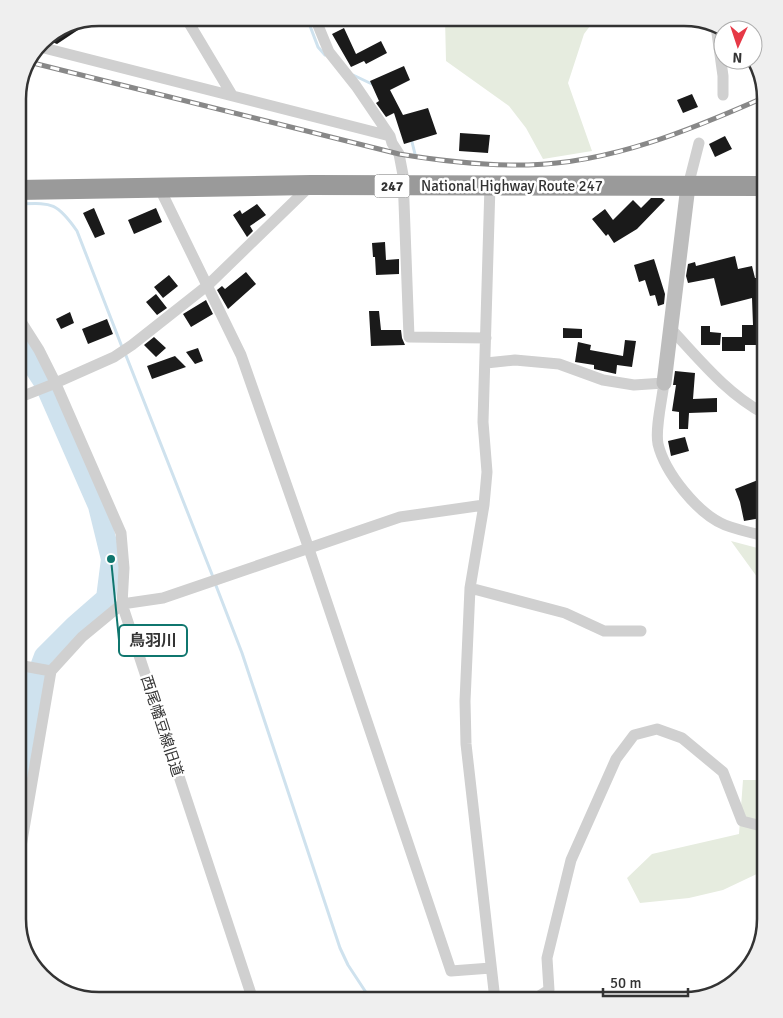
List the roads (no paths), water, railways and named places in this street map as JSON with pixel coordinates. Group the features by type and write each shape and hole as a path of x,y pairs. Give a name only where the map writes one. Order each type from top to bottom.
{"highway":[{"name":"National Highway Route 247","path":"26,190 311,185 757,186"}],"street":[{"path":"191,26 232,95"},
{"path":"318,26 329,52 356,86 390,136 399,154 403,175 409,337 486,338"},
{"path":"46,49 390,136"},
{"path":"722,70 723,95"},
{"path":"723,76 726,70"},
{"path":"699,144 688,186 659,418 658,444 670,474 700,509 724,525 757,534"},
{"path":"26,395 118,355 132,345 208,285 311,185"},
{"path":"490,185 483,422 487,472 484,505 470,588 465,701 466,744 494,992"},
{"path":"159,187 241,355 309,549 451,971 491,968"},
{"path":"671,329 738,398 757,409"},
{"name":"西尾幡豆線旧道","path":"26,330 39,350 49,386 121,533 124,568 122,604 250,992"},
{"path":"486,363 515,360 559,364 603,380 634,385 664,383"},
{"path":"26,816 50,671 82,637 122,604 163,598 400,517 484,505"},
{"path":"470,588 565,613 604,631 641,631"},
{"path":"26,666 50,671"},
{"path":"547,992 550,990 547,958 571,860 616,759 634,735 657,730 682,738 723,772 742,821 757,825"}],"waterway":[{"path":"310,26 318,47 325,55"},
{"path":"353,75 374,85"},
{"path":"411,138 415,154"},
{"path":"26,204 46,204 58,209 77,231 122,347"},
{"path":"125,353 213,577"},
{"path":"26,355 44,383 98,506 111,559 106,598 44,656 35,680 26,735"},
{"path":"215,583 242,653 340,948 348,965 366,992"}],"railway":[{"path":"36,64 399,154 495,165 559,163 620,151 650,143 757,100"}],"place":[{"name":"鳥羽川","path":"111,559"}]}
